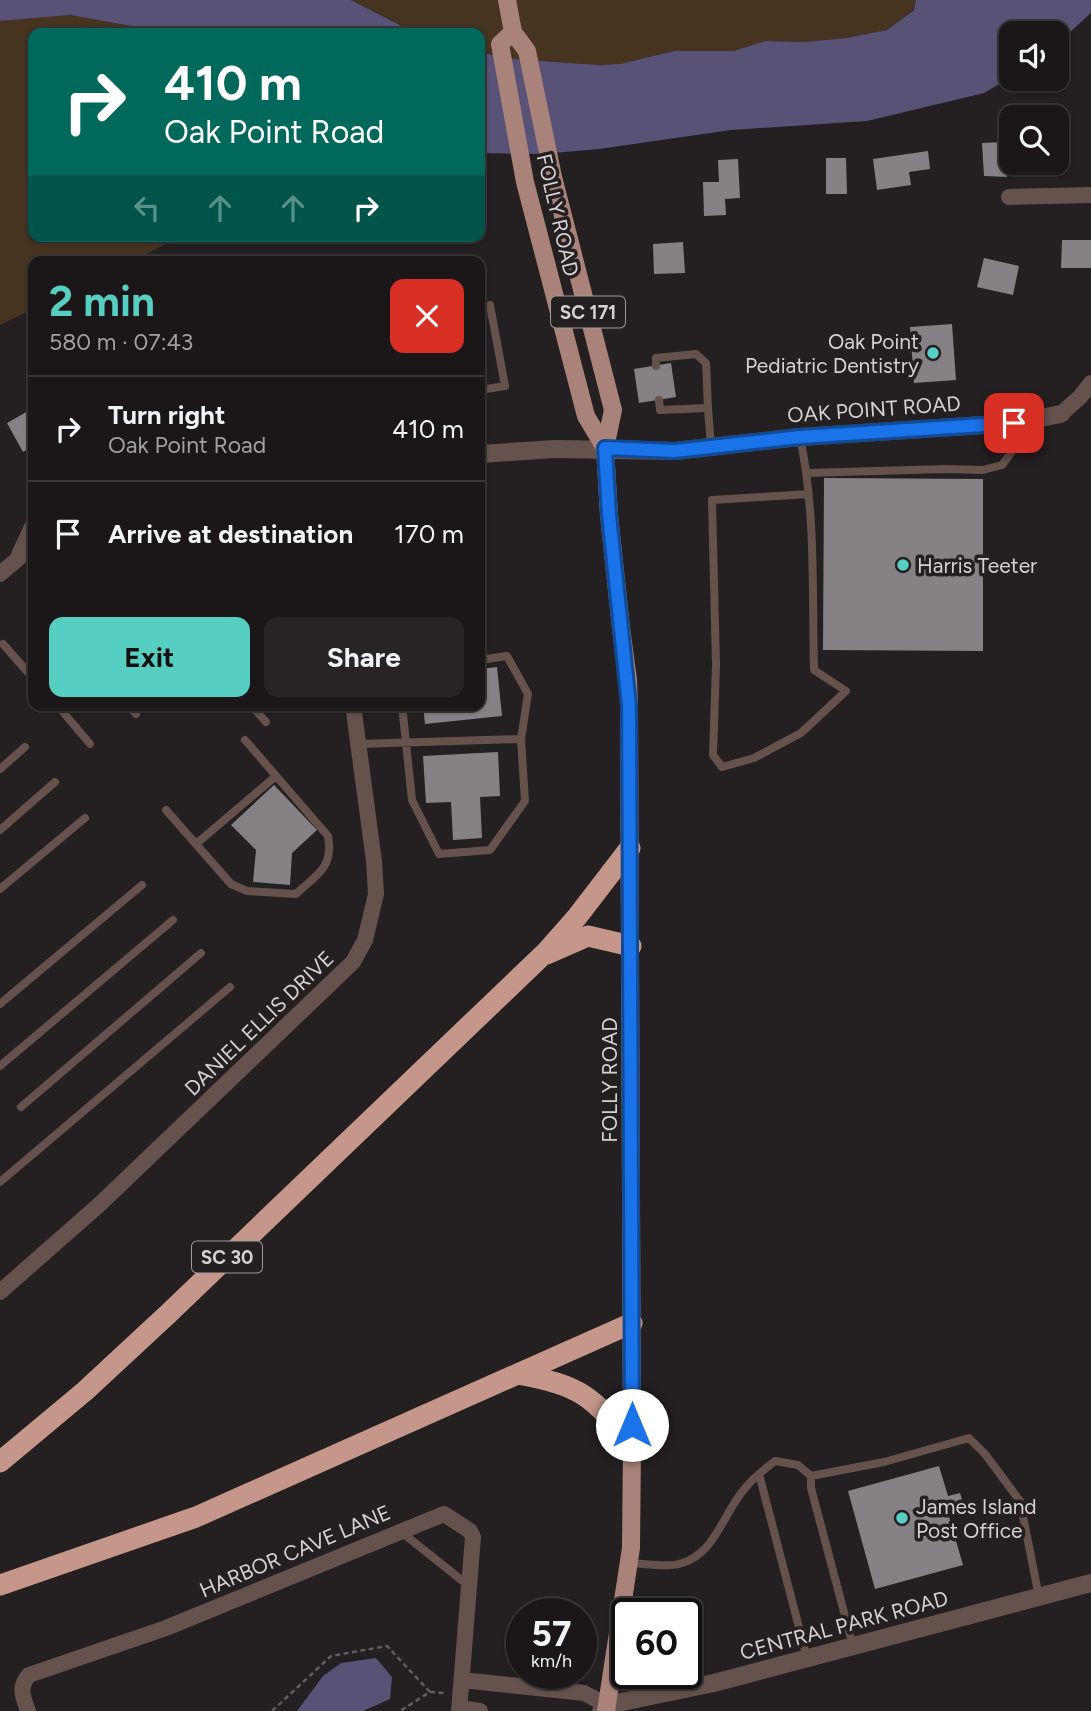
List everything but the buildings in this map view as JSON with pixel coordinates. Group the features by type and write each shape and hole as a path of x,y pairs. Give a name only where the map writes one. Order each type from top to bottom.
{"highway":[{"name":"SC 30","path":"0,1462 85,1391 168,1314 540,957 577,917 630,849"},
{"path":"540,957 588,936 631,946"},
{"path":"0,1585 196,1517 632,1323"},
{"path":"518,1374 549,1380 583,1393 604,1410 632,1446"}],"main road":[{"name":"FOLLY ROAD","path":"507,0 513,32 527,51 553,177 614,410 605,448 628,680 632,1446 631,1548 604,1709"},
{"name":"FOLLY ROAD","path":"513,32 500,44 525,182 586,416 605,448"}],"street":[{"path":"1009,197 1091,195"},
{"name":"OAK POINT ROAD","path":"485,454 605,448 675,451 800,437 1014,423 1061,414 1091,383"},
{"path":"18,558 28,536"},
{"path":"0,575 28,550"},
{"name":"DANIEL ELLIS DRIVE","path":"0,1292 100,1204 354,962 365,940 376,894 354,711"},
{"name":"HARBOR CAVE LANE","path":"28,1711 21,1691 23,1681 29,1675 166,1628 444,1514 470,1531 473,1536 459,1710 480,1711"},
{"name":"CENTRAL PARK ROAD","path":"604,1709 714,1683 1091,1583"},
{"path":"462,1680 584,1693 604,1709"}],"lane":[{"path":"485,389 505,386 489,305"},
{"path":"656,366 656,358 696,354 706,363 710,447"},
{"path":"659,400 660,410 708,408"},
{"path":"807,473 983,470 1002,465 1011,453 1014,423"},
{"path":"800,437 809,494 814,670 846,691 801,733 754,758 722,767 713,755 716,665 712,499 809,494"},
{"path":"3,644 28,672"},
{"path":"403,711 412,800 439,855 490,850 525,801 521,739 528,694 507,656 485,659"},
{"path":"62,711 90,744"},
{"path":"133,711 136,714"},
{"path":"256,711 266,722"},
{"path":"358,744 521,739"},
{"path":"166,810 231,884 247,891 296,894 327,866 331,850 328,836 245,740"},
{"path":"0,769 25,747"},
{"path":"196,844 276,776"},
{"path":"0,830 55,782"},
{"path":"0,889 85,818"},
{"path":"0,1004 142,884"},
{"path":"0,1066 173,920"},
{"path":"21,1107 201,953"},
{"path":"0,1182 230,987"},
{"path":"811,1476 884,1462 970,1438 1020,1501 1039,1597"},
{"path":"629,1563 677,1565 694,1559 718,1534 744,1488 759,1474 775,1461 798,1465 811,1476 811,1488 853,1646"},
{"path":"759,1474 807,1658"},
{"path":"400,1531 469,1586"}],"path":[{"path":"272,1711 331,1656 387,1646 430,1692 400,1711"}],"shaded area":[{"path":"0,0 351,0 407,28 142,28 70,15 0,21"},
{"path":"351,0 916,0 914,9 887,30 805,42 765,41 734,51 674,51 620,64 513,59 485,52 485,28 405,27"},
{"path":"916,0 1091,0 1091,13 1069,33 1069,21 999,21 999,84 984,93 867,121 731,130 599,149 541,154 485,153 485,53 513,59 620,64 674,51 734,51 765,41 805,42 887,30 914,10"},
{"path":"70,15 142,28 28,28 28,242 170,242 142,256 28,256 28,311 0,325 0,21"},
{"path":"376,1658 392,1677 390,1699 363,1711 297,1711 323,1676 341,1663"}],"place":[{"name":"Oak Point Pediatric Dentistry","path":"933,353"},
{"name":"Harris Teeter","path":"903,565"},
{"name":"James Island Post Office","path":"902,1518"}],"route":[{"path":"632,1425 629,705 609,515 605,448 675,451 800,437 1014,423"}]}
